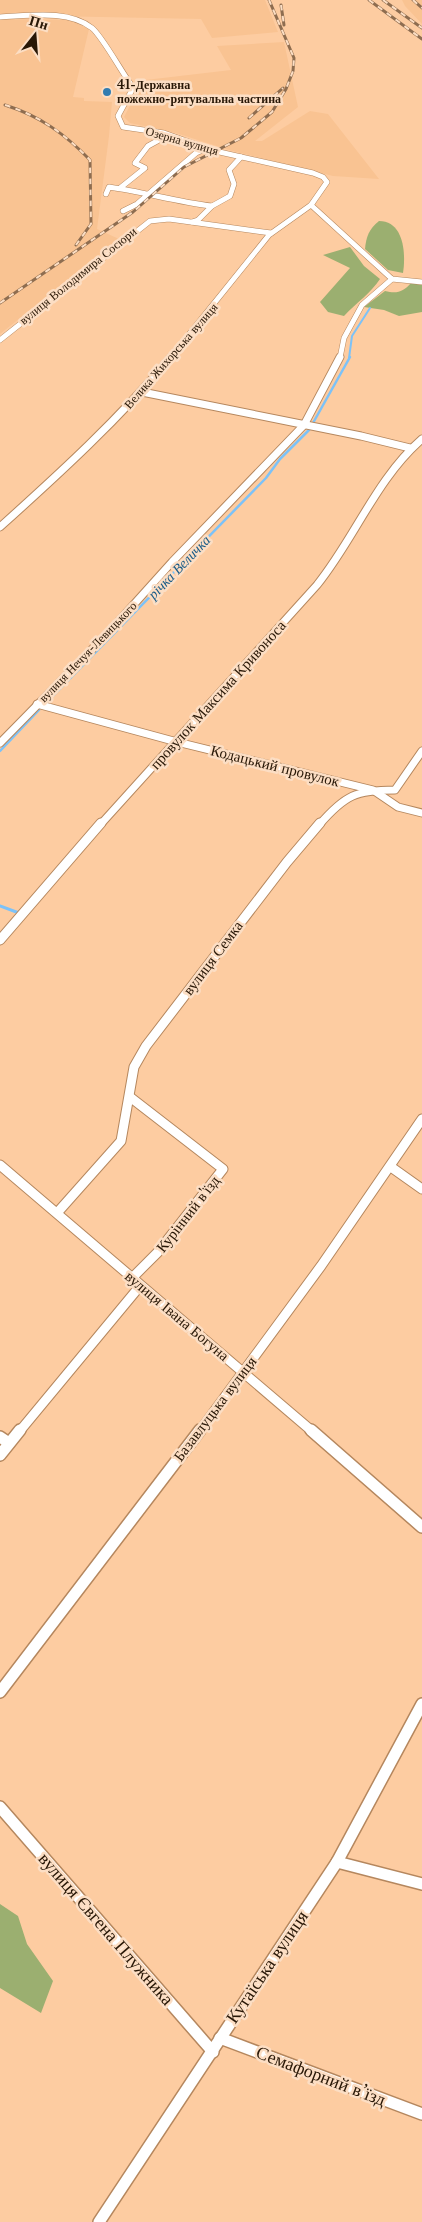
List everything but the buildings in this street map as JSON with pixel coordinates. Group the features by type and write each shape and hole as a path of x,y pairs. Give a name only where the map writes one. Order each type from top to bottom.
{"street":[{"name":"Озерна вулиця","path":"0,17 75,20 85,23 93,29 130,83 132,90 118,116 123,127 168,135 207,148 322,177 327,182 311,205 271,233"},
{"path":"120,188 145,168 135,163 138,156 155,140 168,135"},
{"path":"123,211 138,204 180,166 207,148"},
{"name":"Озерна вулиця","path":"189,222 198,220 212,206 230,196 234,184 229,170 241,157"},
{"path":"106,194 109,187 120,188 150,192 178,202 212,206"},
{"path":"311,205 392,279 422,282"},
{"name":"вулиця Володимира Сосюри","path":"0,340 140,227 158,219 189,222"},
{"path":"189,222 271,233"},
{"name":"Велика Жихорська вулиця","path":"0,527 87,448 142,392 271,233"},
{"name":"вулиця Нечуя-Левицького","path":"0,742 109,632 172,562 304,425 342,354 344,338 362,305 392,279"},
{"path":"142,392 410,448"},
{"name":"провулок Максима Кривоноса","path":"0,940 57,871 177,742 327,573 391,471 410,448 422,439"},
{"name":"Кодацький провулок","path":"38,704 177,742 373,790 398,807 422,814"},
{"name":"вулиця Семка","path":"57,1213 121,1141 134,1067 146,1046 287,862 336,805 348,797 373,790 395,790 422,751"},
{"name":"Курінний в'їзд","path":"130,1098 223,1169 158,1252 132,1278"},
{"name":"Базавлуцька вулиця","path":"0,1692 244,1372 391,1166 422,1119"},
{"name":"вулиця Івана Богуна","path":"0,1165 140,1286 244,1372 422,1527"},
{"path":"391,1166 422,1189"},
{"path":"0,1455 140,1286"},
{"path":"0,1436 10,1443"},
{"name":"Кутаїська вулиця","path":"99,2222 337,1862 422,1704"},
{"name":"вулиця Євгена Плужника","path":"0,1807 213,2052"},
{"path":"337,1862 422,1884"},
{"name":"Семафорний в’їзд","path":"220,2038 422,2114"}],"shaded area":[{"path":"0,0 265,0 278,32 212,38 201,19 0,15"},
{"path":"402,0 422,0 422,24 405,6"},
{"path":"0,19 70,20 89,29 73,97 84,98 84,101 112,102 97,229 119,239 0,334"},
{"path":"284,42 298,107 255,141 262,141 310,111 328,114 379,179 333,176 229,150 176,133 130,123 124,117 139,89 137,81 231,70 217,46"}],"green space":[{"path":"379,221 387,222 394,226 402,240 403,273 388,270 365,249 369,233"},
{"path":"350,247 364,266 380,279 344,316 328,312 320,302 350,268 323,255"},
{"path":"411,283 422,285 422,312 399,316 384,310 364,307 385,291 400,292"},
{"path":"0,1904 18,1916 27,1944 53,1981 41,2013 0,1988"}],"waterway":[{"name":"річка Величка","path":"349,358 352,336 370,308"},
{"name":"річка Величка","path":"313,423 350,357"},
{"name":"річка Величка","path":"47,702 266,478 280,459 309,430"},
{"name":"річка Величка","path":"0,751 39,710"},
{"name":"річка Величка","path":"0,906 19,913"}],"railway":[{"path":"0,303 133,212 184,167 241,138 272,112 286,89 293,71 294,58 269,0"},
{"path":"369,0 422,39"},
{"path":"383,0 422,28"},
{"path":"413,0 422,8"},
{"path":"281,5 284,25"},
{"path":"249,118 283,88"},
{"path":"5,105 41,120 71,142 90,160 91,224 76,245"}],"place":[{"name":"41-Державна пожежно-рятувальна частина","path":"107,92"}]}
